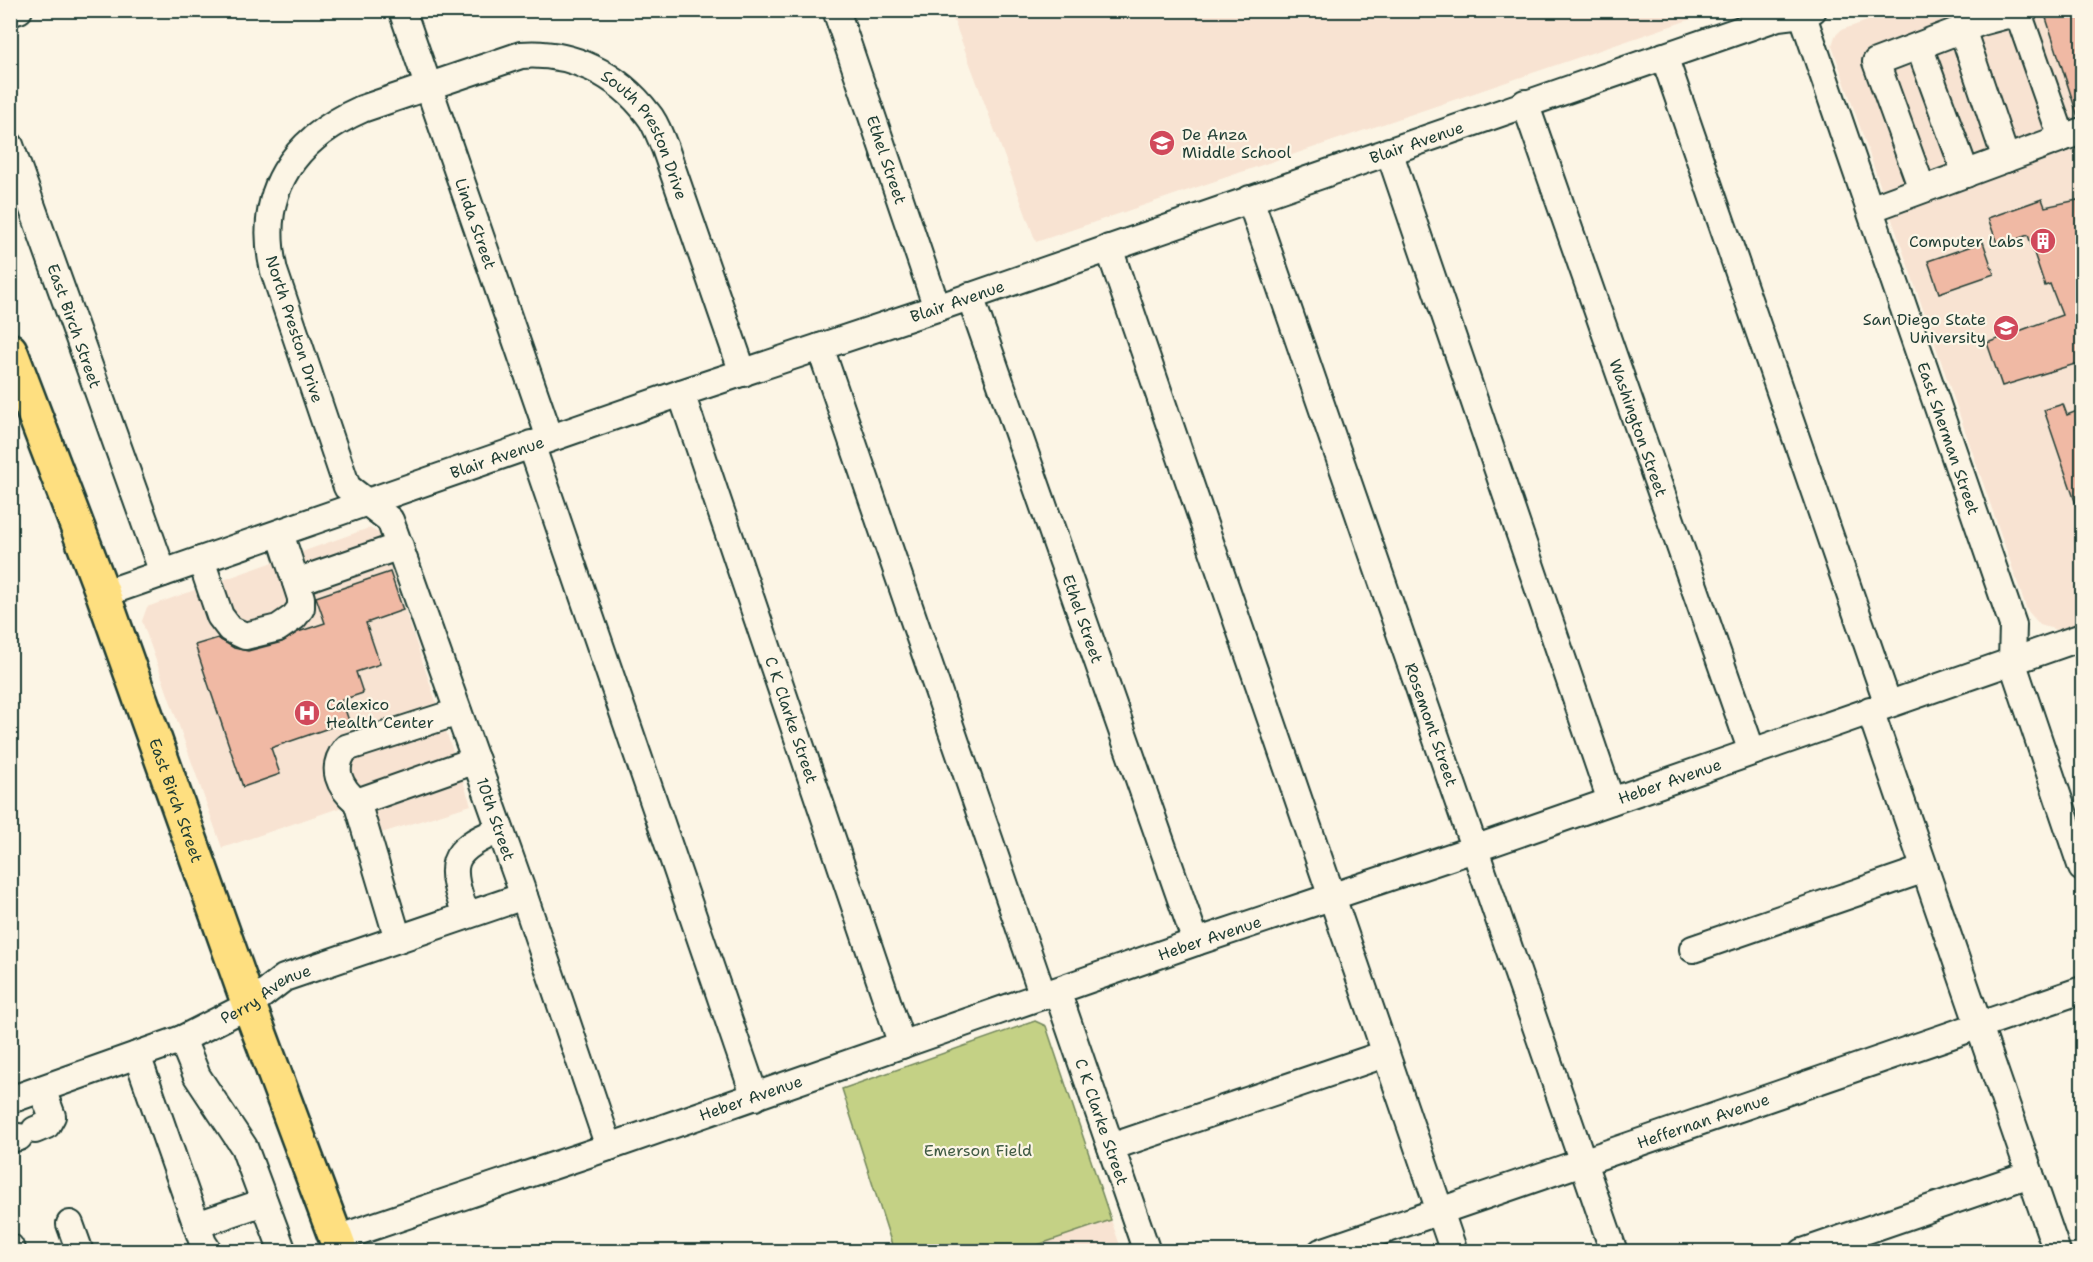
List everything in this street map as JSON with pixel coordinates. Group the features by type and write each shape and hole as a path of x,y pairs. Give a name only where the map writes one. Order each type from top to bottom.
{"main road":[{"name":"East Birch Street","path":"10,350 103,594 249,1005 338,1245"}],"street":[{"path":"10,13 19,10"},
{"name":"Linda Street","path":"402,10 755,1097"},
{"name":"Ethel Street","path":"836,10 937,308"},
{"name":"Blair Avenue","path":"103,594 541,441 937,308 1525,103 1778,17 1805,12"},
{"name":"East Sherman Street","path":"1805,12 1869,209 2013,626 2012,661 2082,868"},
{"path":"1869,209 2072,135 2020,18 2007,15 1962,29 1876,62 1922,189"},
{"path":"1962,29 2006,159"},
{"path":"1919,46 1966,174"},
{"name":"South Preston Drive","path":"428,86 521,55 542,54 574,61 599,70 625,88 650,115 665,147 743,373"},
{"path":"1664,56 1879,707 1925,869 2057,1251"},
{"name":"North Preston Drive","path":"367,502 346,487 274,271 269,252 269,226 273,197 284,173 303,148 337,120 362,108 428,86"},
{"name":"Washington Street","path":"1525,103 1752,752"},
{"name":"East Birch Street","path":"10,146 163,573"},
{"path":"1389,151 1611,801"},
{"name":"Rosemont Street","path":"1250,199 1614,1251"},
{"path":"1109,248 1454,1251"},
{"name":"Ethel Street","path":"970,296 1196,942"},
{"name":"C K Clarke Street","path":"820,347 1050,993 1111,1147 1148,1251"},
{"name":"C K Clarke Street","path":"681,393 902,1046"},
{"name":"10th Street","path":"367,502 390,520 400,546 524,896 609,1148"},
{"path":"201,560 220,616 230,629 245,636 278,628 301,609 301,598 280,533"},
{"path":"296,582 400,546"},
{"name":"Heber Avenue","path":"338,1245 1196,942 1474,849 2082,637"},
{"path":"398,939 357,802 347,794 338,776 338,757 346,747 458,712"},
{"path":"357,802 476,760"},
{"path":"466,915 454,875 457,862 465,847 477,839 500,830"},
{"path":"1693,949 1925,869"},
{"name":"Perry Avenue","path":"10,1100 182,1039 249,1005 284,978 524,896"},
{"name":"Heffernan Avenue","path":"1322,1251 2082,990"},
{"path":"182,1039 197,1076 244,1147 283,1251"},
{"path":"1111,1147 1385,1054"},
{"path":"137,1055 203,1243 209,1251"},
{"path":"21,1135 47,1125 52,1116 42,1089"},
{"path":"1803,1251 2030,1174"},
{"path":"197,1225 264,1202"},
{"path":"70,1224 80,1251"},
{"path":"10,1247 12,1251"}],"shaded area":[{"name":"De Anza Middle School","path":"950,10 1715,10 1715,11 1036,242"},
{"name":"San Diego State University","path":"1896,11 2082,11 2082,622 2057,630 2040,625 2027,610 1832,46 1835,36 1841,30"},
{"name":"Calexico Health Center","path":"369,528 379,533 471,805 359,840 348,805 222,848 142,621 147,607"},
{"path":"1111,1220 1122,1251 1020,1251"}],"green space":[{"name":"Emerson Field","path":"1035,1021 1046,1026 1111,1220 1020,1251 894,1251 842,1089"}],"building":[{"path":"2068,10 2082,10 2082,116 2078,117 2046,18"},
{"path":"2042,199 2045,207 2082,199 2082,362 2002,386 1987,343 2062,315 2050,284 2045,286 2028,235 1998,246 1988,218"},
{"path":"1983,242 1994,274 1939,293 1928,261"},
{"path":"2063,404 2067,415 2082,409 2082,426 2077,427 2082,442 2082,515 2080,516 2044,410"},
{"path":"390,572 403,610 366,623 380,664 356,672 363,693 342,700 349,721 271,748 280,774 243,787 195,645 218,638 234,648 248,651 282,642 298,632 325,623 316,597"}],"place":[{"name":"De Anza Middle School","path":"1162,143"},
{"name":"Computer Labs","path":"2043,241"},
{"name":"San Diego State University","path":"2006,328"},
{"name":"Calexico Health Center","path":"307,713"}]}
